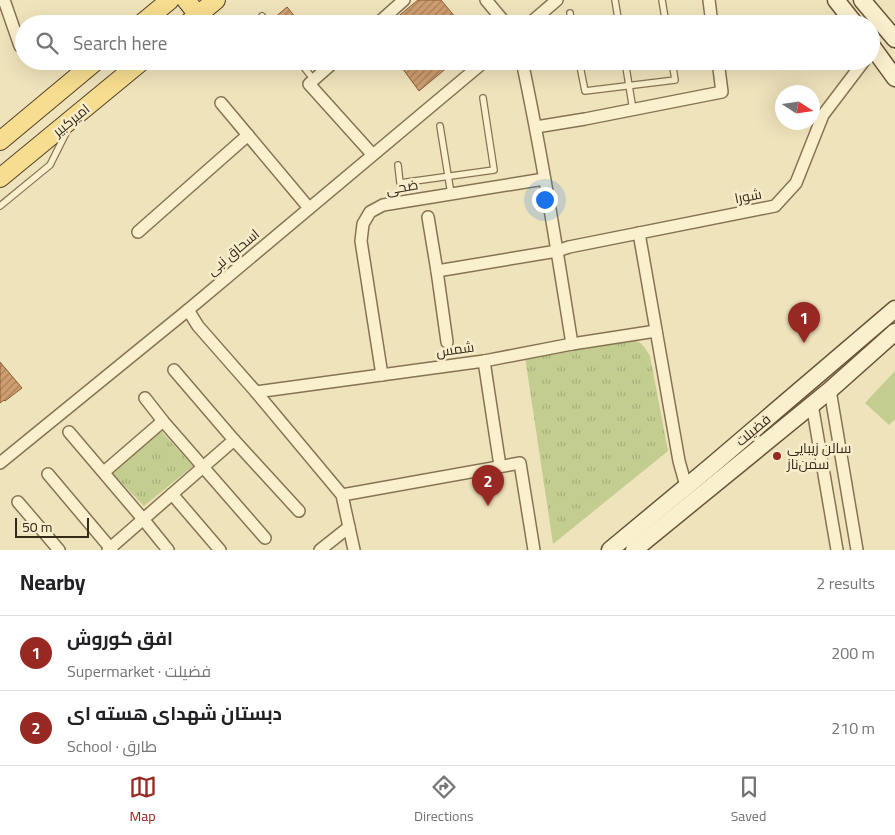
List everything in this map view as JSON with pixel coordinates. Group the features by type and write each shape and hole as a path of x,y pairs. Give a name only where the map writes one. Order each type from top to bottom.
{"main road":[{"path":"157,15 170,0"},
{"path":"186,0 192,15"},
{"path":"198,15 216,0"},
{"path":"0,140 85,70"},
{"name":"امیرکبیر","path":"0,178 131,70"}],"street":[{"path":"4,0 15,32"},
{"path":"387,15 404,0"},
{"path":"486,0 498,15"},
{"path":"540,15 557,0"},
{"path":"709,0 711,15"},
{"path":"836,0 848,15"},
{"path":"862,0 875,15"},
{"path":"880,21 895,39"},
{"path":"880,62 895,78"},
{"path":"325,70 309,84 372,154"},
{"name":"اسحاق نبی","path":"0,463 188,310 474,70"},
{"path":"524,70 536,127 572,344"},
{"path":"536,127 722,92 719,70"},
{"name":"شورا","path":"438,271 557,251 569,247 776,206 796,183 824,115 857,70"},
{"path":"221,102 309,208"},
{"path":"138,232 248,135"},
{"name":"ضحی","path":"382,375 361,241 363,224 370,212 382,205 544,179"},
{"path":"428,217 438,271 447,342"},
{"path":"639,233 679,461 686,486"},
{"name":"فضیلت","path":"610,550 895,309"},
{"path":"188,310 198,326 342,495 354,550"},
{"name":"شمس","path":"256,392 484,361 572,344 656,332"},
{"name":"فضیلت","path":"634,550 830,390 895,332"},
{"path":"484,361 500,466"},
{"path":"174,370 234,440 299,510"},
{"path":"822,372 830,390 857,550"},
{"path":"804,387 812,404 837,550"},
{"path":"145,398 202,467 265,538"},
{"path":"104,472 164,422"},
{"path":"69,432 168,550"},
{"path":"48,474 110,549 234,440"},
{"path":"342,495 520,463 534,550"},
{"path":"172,494 220,550"},
{"path":"18,502 59,550"},
{"path":"320,550 349,527"},
{"path":"834,533 854,530"}],"lane":[{"path":"615,0 618,15"},
{"path":"662,0 664,15"},
{"path":"306,70 314,80"},
{"path":"581,70 585,91 674,80 673,70"},
{"path":"626,70 633,110"},
{"path":"398,165 400,183 494,170 483,98"},
{"path":"0,206 50,165 72,118"},
{"path":"440,126 451,194"}],"green space":[{"path":"632,340 641,343 650,356 668,451 553,544 525,357"},
{"path":"895,371 895,419 889,425 865,403"},
{"path":"161,431 193,466 144,506 112,473"}],"building":[{"path":"418,0 441,0 454,15 400,15"},
{"path":"287,7 294,15 278,15"},
{"path":"404,70 444,70 419,91"},
{"path":"0,362 22,388 0,403"}],"place":[{"name":"افق کوروش","path":"804,343"},
{"name":"سالن زیبایی سمن‌ناز","path":"777,456"},
{"name":"دبستان شهدای هسته ای","path":"488,506"}]}
